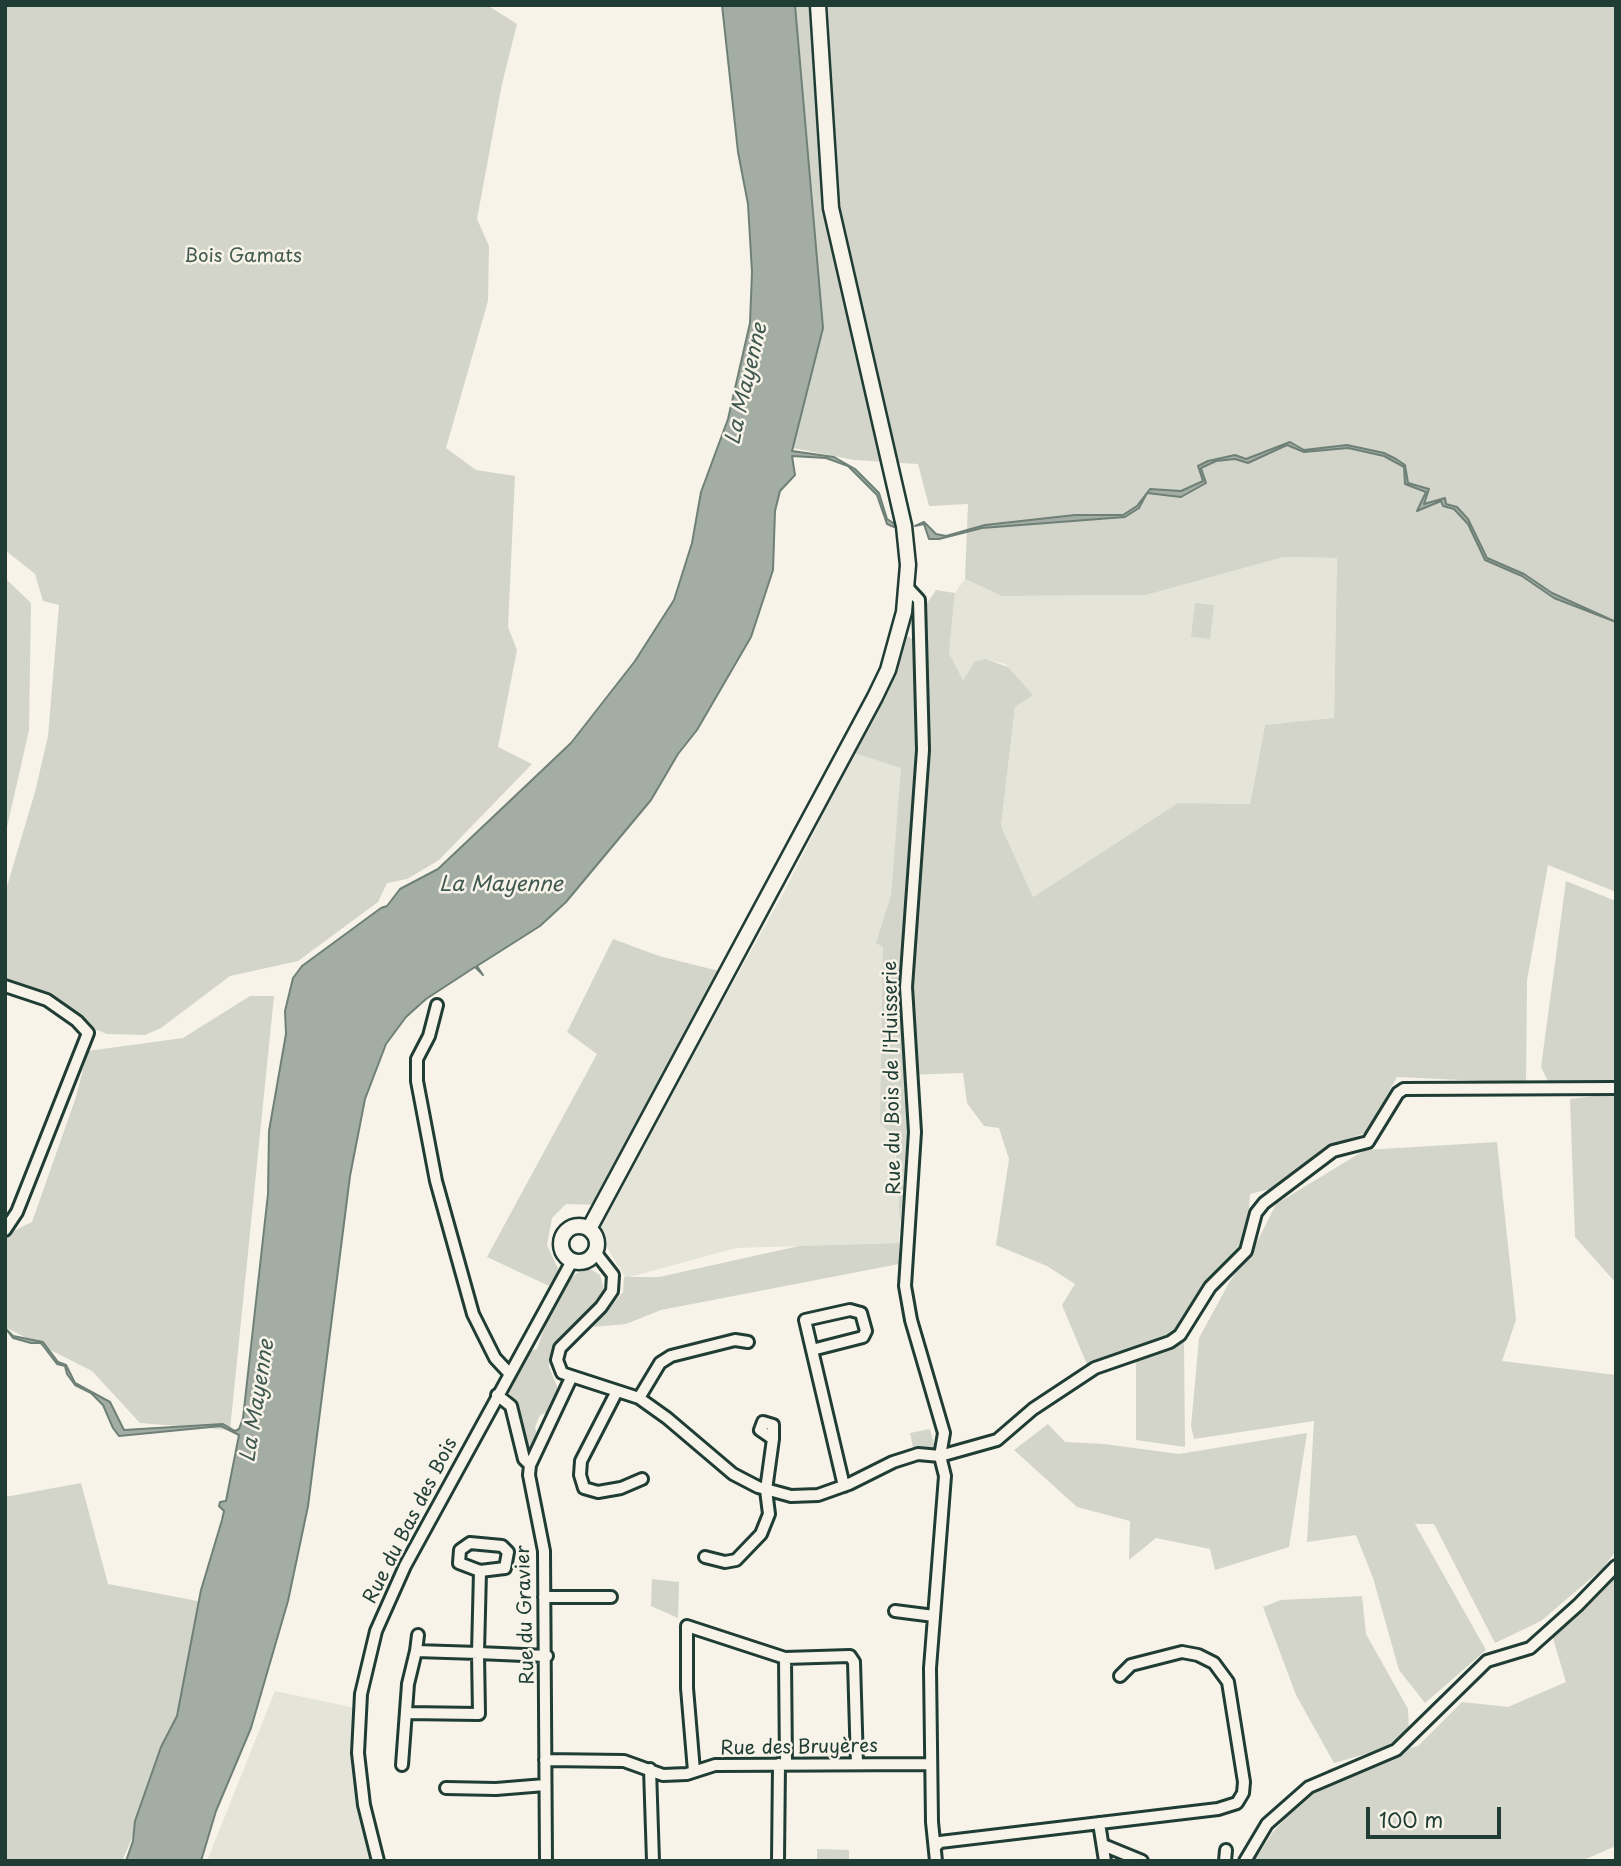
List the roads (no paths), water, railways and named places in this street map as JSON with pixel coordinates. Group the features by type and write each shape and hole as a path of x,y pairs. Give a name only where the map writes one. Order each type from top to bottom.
{"main road":[{"path":"589,1229 875,697 896,643 907,587 904,526 831,208 818,5"},
{"path":"578,1226 589,1229 596,1237 595,1252 583,1262 572,1261 561,1248 563,1236 578,1226"}],"street":[{"name":"Rue du Bois de l'Huisserie","path":"907,587 919,600 923,750 906,987 915,1132 905,1286 911,1320 944,1433 940,1456 945,1476 930,1668 936,1861"},
{"path":"5,986 47,1000 77,1021 88,1033 17,1212 5,1230"},
{"path":"436,1005 429,1036 417,1059 417,1081 436,1181 473,1314 495,1358 509,1373"},
{"path":"595,1252 613,1275 612,1290 601,1307 560,1348 558,1367 571,1378 639,1398 733,1474 766,1490 805,1496 844,1486 893,1462 918,1454 940,1456 997,1440 1033,1409 1094,1368 1119,1357 1160,1346 1180,1335 1210,1287 1246,1251 1256,1213 1264,1203 1334,1151 1368,1142 1398,1093 1404,1089 1616,1088"},
{"name":"Rue du Bas des Bois","path":"377,1861 364,1805 358,1753 362,1694 370,1653 390,1594 572,1261"},
{"path":"812,1350 863,1337 866,1332 861,1314 850,1310 805,1320 812,1350 844,1486"},
{"path":"639,1398 660,1363 671,1356 735,1340 748,1342"},
{"name":"Rue du Gravier","path":"546,1861 547,1656 544,1550 530,1487 530,1465 571,1378"},
{"path":"616,1393 581,1461 580,1475 584,1488 598,1492 621,1488 642,1479"},
{"path":"497,1395 511,1406 524,1459 530,1465"},
{"path":"705,1557 724,1562 736,1560 761,1534 769,1514 766,1490 773,1439"},
{"path":"1245,1861 1267,1824 1308,1787 1396,1750 1488,1661 1530,1647 1578,1605 1616,1566"},
{"path":"406,1713 479,1714 480,1571"},
{"path":"544,1597 611,1597"},
{"path":"895,1611 934,1616"},
{"path":"694,1771 687,1688 687,1626 785,1658 850,1656 854,1661 857,1764"},
{"path":"402,1765 412,1660 418,1635"},
{"path":"416,1651 547,1656"},
{"path":"936,1847 940,1842 1227,1807 1237,1802 1244,1789 1228,1682 1214,1663 1181,1652 1131,1665 1120,1676"},
{"path":"778,1861 785,1658"},
{"name":"Rue des Bruyères","path":"545,1760 624,1761 663,1775 715,1765 931,1764"},
{"path":"650,1769 653,1861"},
{"path":"446,1788 496,1789 545,1785"},
{"path":"1099,1823 1105,1861"},
{"path":"1103,1845 1114,1847 1142,1861"}],"water":[{"name":"La Mayenne","path":"722,5 795,5 823,328 792,451 834,457 855,469 879,493 887,519 895,524 894,527 887,524 877,495 848,466 826,458 792,456 795,475 780,491 775,511 773,570 751,637 697,730 678,754 651,800 566,902 540,926 477,966 483,975 475,967 426,999 406,1017 386,1044 365,1099 350,1176 308,1506 288,1601 251,1728 216,1811 201,1861 126,1861 133,1841 135,1821 161,1747 177,1716 201,1590 224,1511 219,1506 220,1502 226,1501 239,1435 221,1426 119,1436 103,1405 91,1393 75,1385 65,1366 57,1364 41,1343 13,1338 5,1328 13,1336 43,1342 58,1362 66,1365 75,1383 110,1402 124,1430 223,1424 235,1431 239,1429 243,1418 268,1194 269,1131 286,1034 285,1011 293,978 302,966 387,906 400,889 438,869 571,743 635,661 674,600 692,543 701,492 728,419 750,323 752,272 748,204 738,152"},
{"path":"1290,442 1304,450 1347,445 1384,453 1396,459 1405,465 1408,483 1429,489 1424,504 1445,498 1446,504 1457,507 1468,519 1487,558 1524,574 1552,593 1616,622 1554,598 1522,576 1485,560 1468,524 1454,509 1443,506 1441,501 1417,511 1426,492 1405,484 1404,467 1384,456 1348,448 1304,452 1287,445 1248,463 1235,459 1216,461 1201,468 1206,483 1181,497 1147,493 1139,508 1125,517 982,528 939,539 929,539 924,524 915,526 924,522 936,534 946,536 985,525 1075,515 1123,515 1137,506 1150,489 1181,491 1203,481 1198,466 1208,461 1235,455 1246,459"}],"park label":[{"name":"Bois Gamats","path":"243,257"}]}
